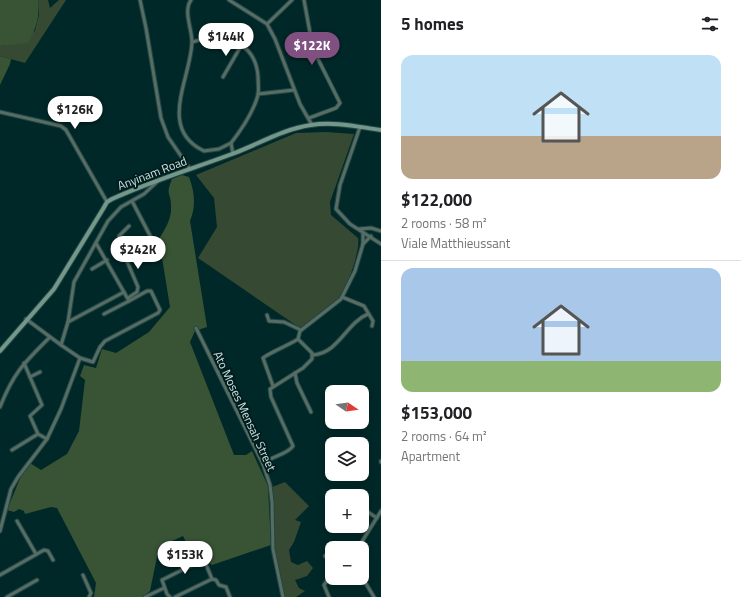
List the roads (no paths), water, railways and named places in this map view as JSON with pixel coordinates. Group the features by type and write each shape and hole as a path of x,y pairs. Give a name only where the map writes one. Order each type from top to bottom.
{"street":[{"path":"140,0 161,118 168,136 190,169"},
{"path":"192,0 188,8 192,42 179,107 179,116 184,132 193,144 204,151 219,149 231,143 249,116 258,94 257,71 254,59 249,52 241,46 222,39 192,42"},
{"path":"229,0 267,24 278,46 294,90 312,125"},
{"path":"283,0 288,3"},
{"path":"267,24 292,0"},
{"path":"304,0 313,49 340,103 336,108 309,118"},
{"path":"223,77 241,46"},
{"path":"258,94 294,90"},
{"path":"0,112 61,126 66,130 108,202"},
{"name":"Anyinam Road","path":"0,350 54,288 108,202 160,179 233,154 283,132 312,125 360,127 381,130"},
{"path":"360,127 340,185 336,204 339,214 381,244"},
{"path":"231,143 233,154"},
{"path":"61,345 68,322 74,282 108,221 116,211 144,194 160,179"},
{"path":"132,201 157,249"},
{"path":"129,226 119,236 123,252 138,287 137,292 129,300"},
{"path":"358,229 371,228 381,230"},
{"path":"273,386 264,358 268,354 280,350 298,339 301,330 339,301 355,271 363,244 363,232"},
{"path":"363,244 371,236"},
{"path":"96,243 129,300"},
{"path":"92,269 107,260"},
{"path":"26,319 80,358 93,362 100,347 105,341 160,312 151,291 129,300 104,314"},
{"path":"68,322 124,292"},
{"path":"342,297 363,305 373,321 372,326"},
{"path":"263,464 267,460 290,449 293,446 270,393 270,389 308,364 313,355 330,350 346,331 358,320 368,314"},
{"path":"266,315 269,321 287,323 301,330"},
{"name":"Ato Moses Mensah Street","path":"196,328 263,464 270,485 272,502 273,549 283,597"},
{"path":"0,407 11,382 24,363 50,337"},
{"path":"298,339 313,355"},
{"path":"0,531 11,489 18,476 47,439 61,409 80,358"},
{"path":"24,363 42,405 30,416 38,434 47,439"},
{"path":"30,377 40,372"},
{"path":"295,373 297,383 311,412"},
{"path":"12,450 38,434"},
{"path":"0,509 4,512"},
{"path":"362,541 381,511"},
{"path":"369,513 377,518"},
{"path":"17,521 36,554"},
{"path":"0,575 36,554 47,550 53,560"},
{"path":"170,597 162,582 164,578 202,560 205,562 212,579 216,580 219,585 226,587 230,597"},
{"path":"83,575 91,593 89,597"},
{"path":"175,597 212,579"},
{"path":"7,597 37,580"},
{"path":"325,584 324,585 330,597"},
{"path":"367,585 374,597"},
{"path":"145,597 164,588"}]}
